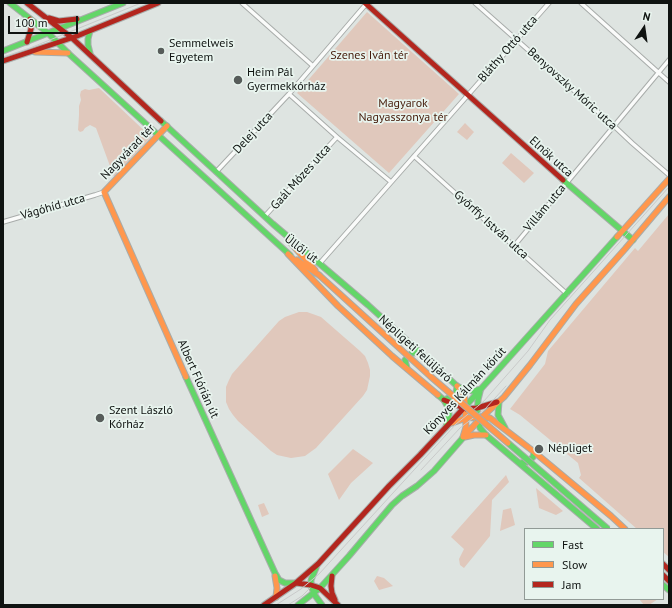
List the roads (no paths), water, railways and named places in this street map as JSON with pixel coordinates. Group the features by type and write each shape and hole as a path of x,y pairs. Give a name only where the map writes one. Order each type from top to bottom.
{"main road":[{"name":"Üllői út","path":"10,3 48,33 68,54 288,254 319,275"},
{"name":"Üllői út","path":"27,3 61,28 265,216 319,275"},
{"path":"3,51 123,3"},
{"path":"3,60 72,38 158,3"},
{"path":"366,3 415,49 468,95"},
{"path":"27,42 31,29 30,18"},
{"path":"47,18 59,21 82,19"},
{"path":"90,31 88,41 90,54"},
{"path":"30,52 68,54"},
{"name":"Elnök utca","path":"468,95 566,183 633,240"},
{"name":"Nagyvárad tér","path":"104,192 167,126"},
{"name":"Könyves Kálmán körút","path":"264,605 296,583 318,564 389,486 465,408 669,179"},
{"name":"Albert Flórián út","path":"104,192 159,318 275,573 277,588 276,597"},
{"path":"298,605 320,588 392,506 402,496 417,486 434,471 479,419 499,402 530,365 576,304 669,197"},
{"path":"273,224 368,305 457,386 464,394 466,427 463,437"},
{"path":"288,254 338,306 444,400 465,408 477,408 499,402"},
{"name":"Népligeti felüljáró","path":"319,275 430,376 607,528"},
{"path":"407,368 405,360 412,353 420,353"},
{"path":"444,400 456,393 457,386"},
{"path":"457,386 473,391 481,389 477,408 480,428 486,435 596,528"},
{"path":"444,400 449,409 446,427"},
{"path":"499,402 498,415 505,429"},
{"path":"446,427 457,420 466,418 490,418 533,451 624,528"},
{"path":"463,437 470,435 486,435"},
{"path":"506,452 510,440 514,438 518,439"},
{"path":"520,463 531,460 534,453 533,451"},
{"path":"318,564 311,580 311,585 314,594 322,605"},
{"path":"275,573 279,580 285,583 311,585 320,588 337,604"},
{"path":"332,575 332,593 337,604"}],"street":[{"path":"242,3 313,66"},
{"path":"366,3 289,94 337,137 391,182"},
{"name":"Benyovszky Móric utca","path":"475,3 669,175"},
{"name":"Bláthy Ottó utca","path":"468,95 549,3"},
{"path":"581,3 669,82"},
{"name":"Villám utca","path":"514,246 669,60"},
{"name":"Delej utca","path":"216,172 289,94"},
{"path":"320,263 468,95"},
{"name":"Gaál Mózes utca","path":"265,216 337,137"},
{"name":"Győrffy István utca","path":"414,156 567,294"},
{"name":"Vágóhíd utca","path":"3,222 104,192"}],"tram line":[{"path":"3,57 30,48 141,3"},
{"path":"276,605 301,589 319,574 456,424 484,401 528,351 550,320 669,187"},
{"path":"421,470 460,428 485,409 506,386"},
{"path":"288,605 302,596 310,588"}],"place":[{"name":"Semmelweis Egyetem","path":"161,51"},
{"name":"Heim Pál Gyermekkórház","path":"238,80"},
{"name":"Szent László Kórház","path":"100,418"},
{"name":"Népliget","path":"539,449"}],"park label":[{"name":"Szenes Iván tér","path":"369,56"},
{"name":"Magyarok Nagyasszonya tér","path":"403,111"}]}
